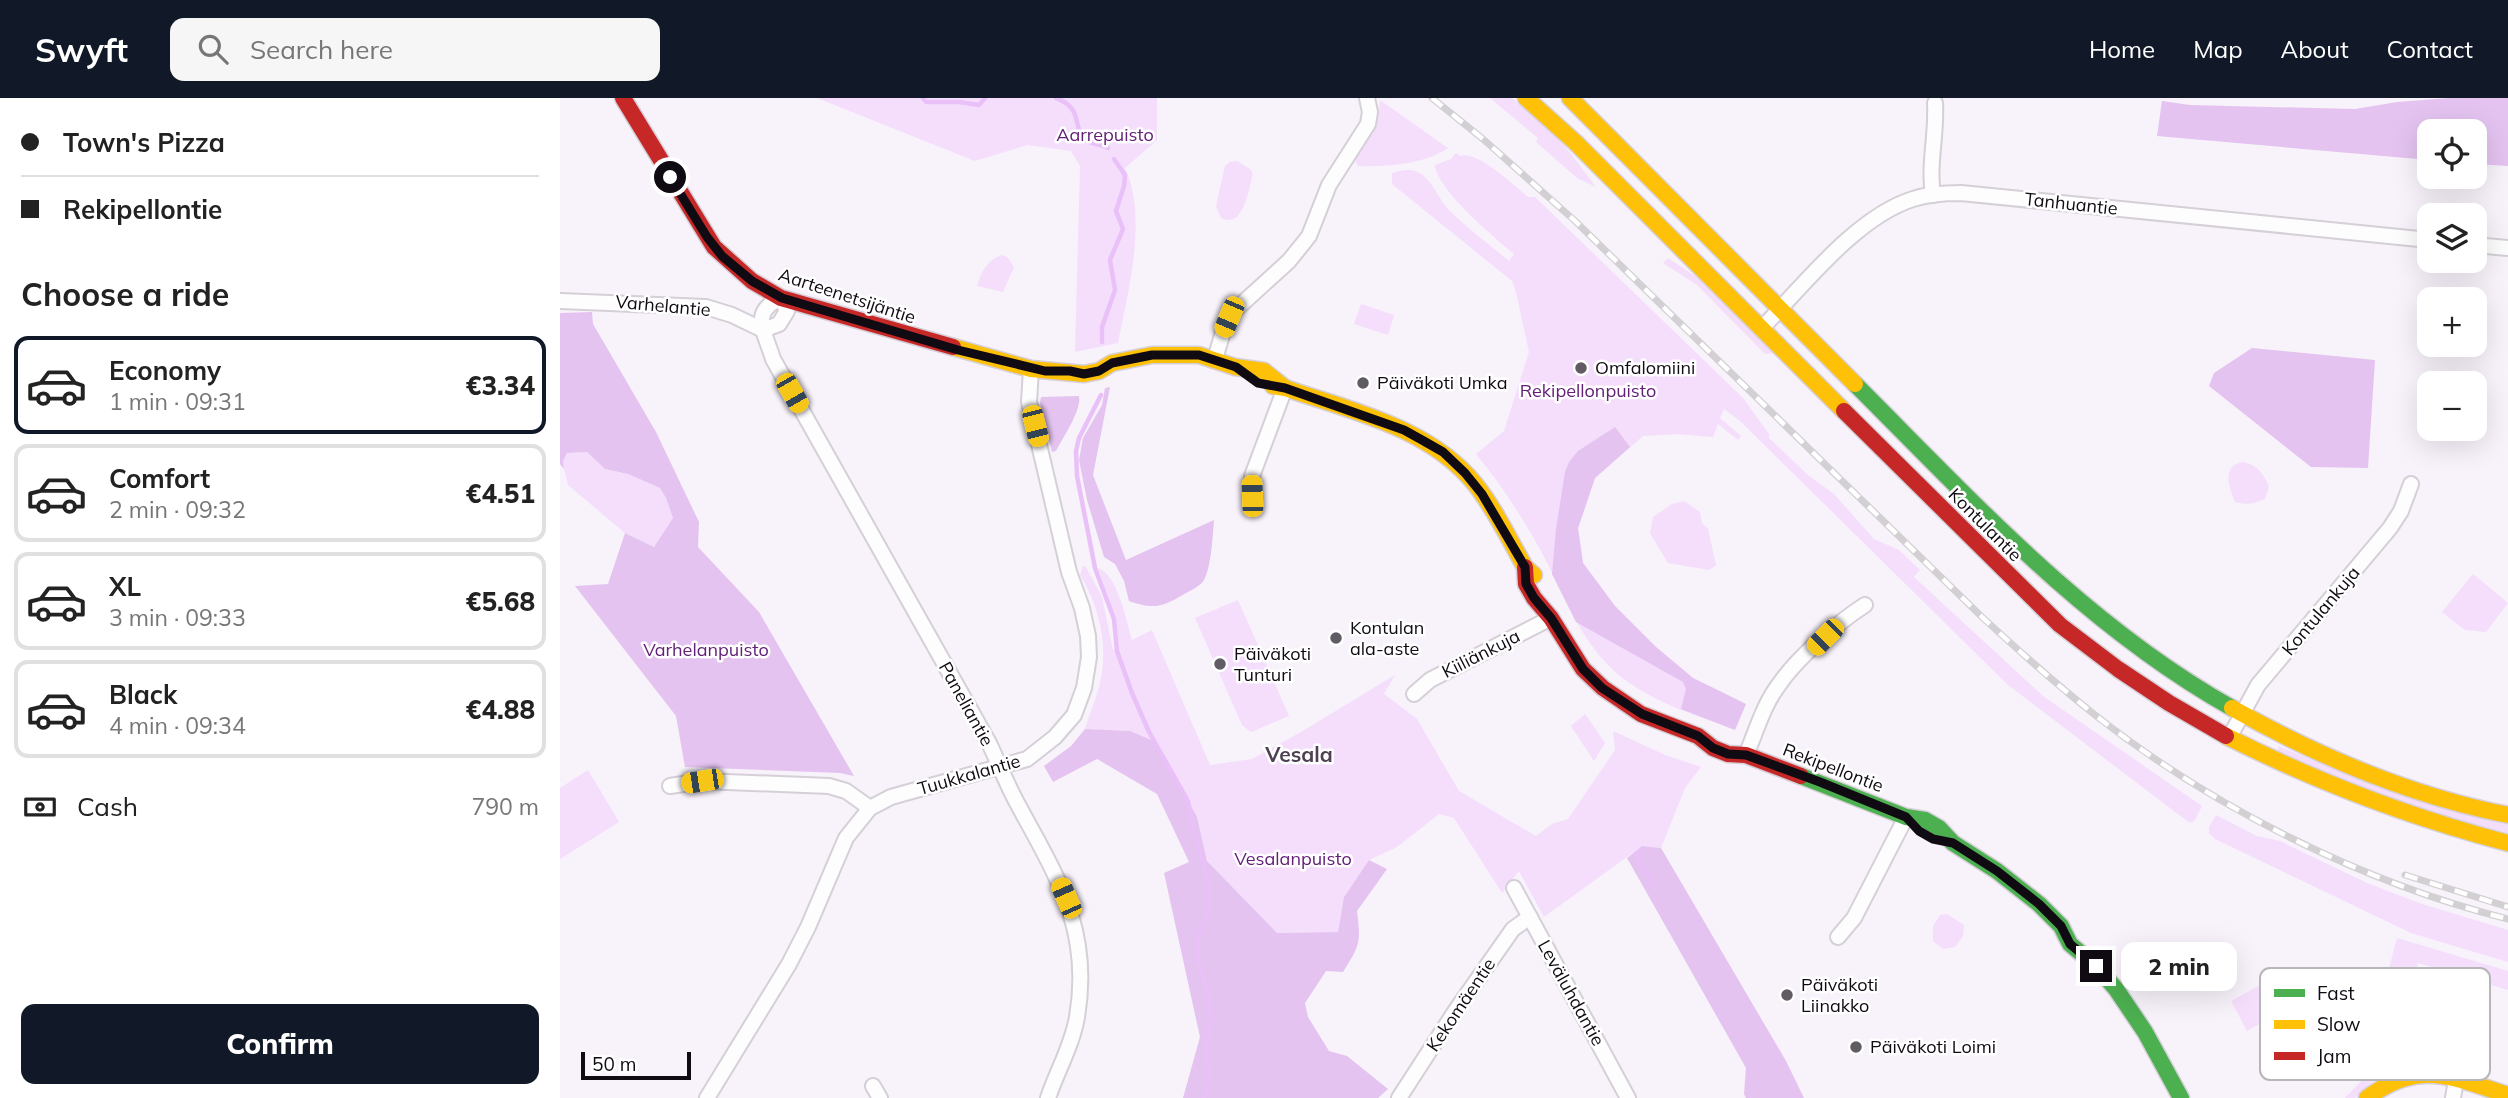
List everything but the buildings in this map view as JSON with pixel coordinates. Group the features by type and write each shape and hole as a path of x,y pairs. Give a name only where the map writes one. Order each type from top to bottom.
{"main road":[{"name":"Aarteenetsijäntie","path":"623,98 714,247 752,281 782,298 1031,369 1070,371 1097,360 1112,363 1163,354 1199,355 1215,359"},
{"name":"Kontulantie","path":"1526,98 1575,142 1993,561 2067,630 2136,681 2229,738 2384,807 2508,843"},
{"name":"Kontulantie","path":"1570,98 2051,578 2148,656 2241,715 2279,735 2368,773 2433,796 2508,816"},
{"name":"Rekipellontie","path":"1215,359 1236,367 1258,383 1285,388 1404,430 1443,452 1482,494 1525,567 1526,584 1534,598 1551,618 1583,669 1602,688 1642,714 1698,736 1713,748 1728,754 1746,755 1906,817 1927,835 1953,843 2014,884 2039,904 2061,926 2070,944 2096,966 2146,1032 2181,1098"},
{"path":"2367,1098 2391,1080"},
{"path":"2456,1080 2508,1095"}],"street":[{"path":"1215,359 1223,332 1234,311 1289,261 1309,236 1329,185 1368,124 1370,112 1367,98"},
{"path":"1933,195 1931,172 1935,141 1935,103"},
{"name":"Tanhuantie","path":"1762,328 1861,228 1901,204 1933,195 1961,193 2417,239"},
{"path":"2487,246 2508,248"},
{"path":"763,330 779,324 787,312 782,298"},
{"name":"Varhelantie","path":"560,301 706,307 732,315 763,330"},
{"name":"Paneliantie","path":"763,330 781,373 1001,767 1008,786 1056,874 1074,919 1080,954 1081,983 1076,1018 1064,1062 1048,1098"},
{"name":"Tuukkalantie","path":"707,1098 789,964 846,838 870,808 913,791 1027,758 1068,725 1084,688 1089,657 1088,636 1082,608 1069,572 1029,402 1031,369"},
{"path":"1252,496 1252,476 1285,388"},
{"name":"Kontulankuja","path":"2229,738 2258,685 2390,528 2401,511 2411,484"},
{"path":"1746,755 1769,700 1779,684 1843,619 1865,605"},
{"name":"Kiiliänkuja","path":"1414,694 1430,680 1551,618"},
{"path":"670,786 702,781 829,786 846,791 870,808"},
{"path":"1838,937 1854,918 1906,817"},
{"name":"Leväluhdantie","path":"1514,888 1628,1098"},
{"name":"Kekomäentie","path":"1399,1098 1513,929 1530,918"},
{"path":"2453,1098 2456,1080"}],"green space":[{"name":"Aarrepuisto","path":"817,98 1157,98 1157,140 1125,168 1132,187 1136,231 1131,278 1118,343 1075,352 1080,166 1071,151 1028,145 975,161"},
{"path":"1490,98 1512,98 1562,142 1596,187 1577,178 1536,142 1538,138"},
{"path":"2449,98 2508,98 2508,166 2487,165 2487,119 2417,119 2417,159 2157,136 2162,101 2190,105 2355,109"},
{"path":"1380,100 1448,148 1417,161 1358,166 1355,160 1372,132"},
{"name":"Rekipellonpuisto","path":"1456,153 1486,163 1528,197 1535,197 1743,398 1769,434 1769,438 1808,475 1834,494 1874,539 1899,550 1920,570 1914,577 2043,696 2202,806 2195,820 2191,823 2187,821 2008,685 1740,421 1724,409 1720,418 1741,436 1738,440 1718,424 1713,437 1677,434 1643,436 1595,478 1578,529 1583,563 1615,606 1656,647 1693,678 1746,704 1735,730 1653,697 1612,669 1587,639 1526,526 1503,489 1476,454 1504,431 1529,352 1512,281 1392,184 1392,173 1405,170 1423,175 1453,214 1509,261 1514,254 1468,213 1438,176 1435,165 1451,159"},
{"path":"1237,161 1253,174 1244,206 1235,218 1229,220 1221,218 1216,206 1225,166"},
{"path":"1002,255 1007,257 1014,267 1003,292 977,286 985,267"},
{"path":"1668,258 1701,280 1773,353 1765,354 1697,285 1663,263"},
{"path":"1361,304 1394,315 1388,335 1354,324"},
{"name":"Varhelanpuisto","path":"592,312 593,324 656,432 699,522 698,547 759,612 854,776 840,773 685,767 676,716 575,586 608,584 625,533 654,547 673,518 660,488 628,474 605,469 587,452 567,453 563,461 564,469 560,464 560,313"},
{"path":"2252,348 2375,360 2368,468 2311,467 2209,386 2214,373"},
{"path":"1110,387 1093,475 1126,560 1214,520 1210,559 1204,580 1196,588 1158,606 1145,606 1129,601 1124,581 1115,564 1104,557 1087,500 1079,460 1083,438 1102,405 1105,388"},
{"path":"1079,396 1078,409 1071,424 1056,451 1052,452 1040,403 1041,397"},
{"path":"1615,427 1630,447 1595,478 1578,528 1583,563 1615,606 1656,647 1693,678 1746,704 1735,730 1681,709 1686,689 1683,682 1576,622 1552,574 1556,529 1569,462 1578,451"},
{"path":"587,452 605,469 628,474 660,488 673,518 654,547 625,533 568,485 562,461 567,453"},
{"path":"2243,462 2256,467 2264,477 2269,486 2265,499 2250,504 2235,502 2229,484 2229,472 2236,464"},
{"path":"1684,501 1700,512 1702,523 1708,529 1716,565 1709,570 1668,563 1650,533 1653,517 1672,504"},
{"name":"Vesalanpuisto","path":"1083,566 1102,597 1113,650 1119,647 1116,620 1098,568 1111,579 1116,589 1132,640 1152,630 1210,765 1252,759 1395,675 1384,694 1417,719 1459,791 1536,836 1552,824 1568,819 1615,750 1613,731 1665,755 1701,767 1685,788 1661,848 1642,846 1544,917 1519,871 1502,893 1454,818 1439,814 1397,847 1369,860 1344,897 1338,932 1277,933 1207,861 1197,817 1130,731 1085,729 1101,678 1103,646 1096,609 1080,575"},
{"path":"2473,574 2508,603 2486,632 2465,630 2442,612"},
{"path":"1238,600 1289,716 1251,732 1242,725 1195,618"},
{"path":"1585,714 1605,743 1594,761 1571,726"},
{"path":"1085,729 1130,731 1156,742 1197,817 1207,861 1277,933 1338,932 1344,897 1369,860 1387,869 1357,911 1358,943 1349,963 1343,972 1326,971 1305,1003 1308,1017 1329,1051 1347,1056 1388,1089 1378,1098 1183,1098 1200,1037 1164,873 1189,862 1157,794 1097,759 1053,782 1044,766 1071,746"},
{"path":"2279,746 2392,791 2449,810 2508,825 2508,833 2405,806 2276,754"},
{"path":"588,770 619,822 560,859 560,788"},
{"path":"2216,815 2257,836 2280,841 2367,883 2419,903 2508,930 2508,962 2411,933 2215,839 2209,833 2209,827"},
{"path":"1642,846 1661,848 1786,1061 1804,1098 1746,1098 1746,1068 1627,858"},
{"path":"1947,914 1964,925 1963,936 1955,947 1943,949 1933,941 1933,926 1940,915"},
{"path":"2397,938 2508,971 2508,990 2490,985 2490,968 2435,968 2418,963 2417,968 2389,968"},
{"path":"2260,985 2260,1024 2247,1031 2231,1001"},
{"path":"2362,1080 2375,1080 2355,1098 2345,1098"}],"waterway":[{"path":"923,98 926,102 979,105 985,98"},
{"path":"1056,98 1071,107 1079,131 1087,141 1108,148"},
{"path":"1102,342 1102,327 1115,290 1110,260 1123,229 1116,211 1125,175 1114,159"},
{"path":"1101,395 1079,438 1076,451 1077,476 1095,568 1114,619 1117,651 1132,693 1149,732 1188,801 1193,829 1209,882 1208,916 1198,936 1198,961 1208,990 1211,1019 1207,1045 1209,1080 1204,1098"},
{"path":"1641,850 1636,855 1655,888"}],"railway":[{"path":"1432,98 1483,139 1574,220 1982,617 2095,715 2188,781 2291,838 2399,885 2508,919"},
{"path":"2405,875 2508,907"}],"traffic: fast":[{"path":"1855,384 1987,516 2079,600 2128,639 2232,708"},
{"path":"1801,776 1906,817 1925,820 2039,904 2061,926 2070,944 2096,966 2116,989 2145,1032 2181,1098"}],"traffic: slow":[{"path":"1526,98 1575,142 1844,411"},
{"path":"1570,98 1855,384"},
{"path":"953,347 1031,369 1084,374 1099,371 1112,363 1152,355 1199,355 1235,367 1264,371 1285,388"},
{"path":"1273,386 1362,413 1388,423 1435,448 1456,464 1475,484 1525,567 1534,575"},
{"path":"2232,708 2297,742 2366,772 2436,797 2508,815"},
{"path":"2226,736 2364,797 2435,822 2508,843"},
{"path":"2367,1098 2401,1080"},
{"path":"2460,1080 2508,1095"}],"traffic: jam":[{"path":"623,98 714,247 752,281 781,298 953,347"},
{"path":"1844,411 2060,625 2118,669 2226,736"},
{"path":"1525,567 1526,584 1534,598 1551,618 1583,669 1603,688 1641,714 1698,736 1713,748 1728,754 1746,755 1801,776"}],"place":[{"name":"Omfalomiini","path":"1581,368"},
{"name":"Päiväkoti Umka","path":"1363,383"},
{"name":"Kontulan ala-aste","path":"1336,638"},
{"name":"Päiväkoti Tunturi","path":"1220,664"},
{"name":"Päiväkoti Liinakko","path":"1787,995"},
{"name":"Päiväkoti Loimi","path":"1856,1047"}],"district":[{"name":"Vesala","path":"1299,755"}],"route":[{"path":"670,177 722,256 752,281 782,298 958,350 1045,371 1084,374 1099,371 1112,363 1152,355 1199,355 1236,367 1258,383 1285,388 1404,430 1443,452 1482,494 1525,567 1526,584 1534,598 1551,618 1583,669 1602,688 1642,714 1698,736 1713,748 1728,754 1746,755 1820,782 1906,817 1919,831 1933,839 1953,843 1997,871 2039,904 2061,926 2070,944 2096,966"}]}
